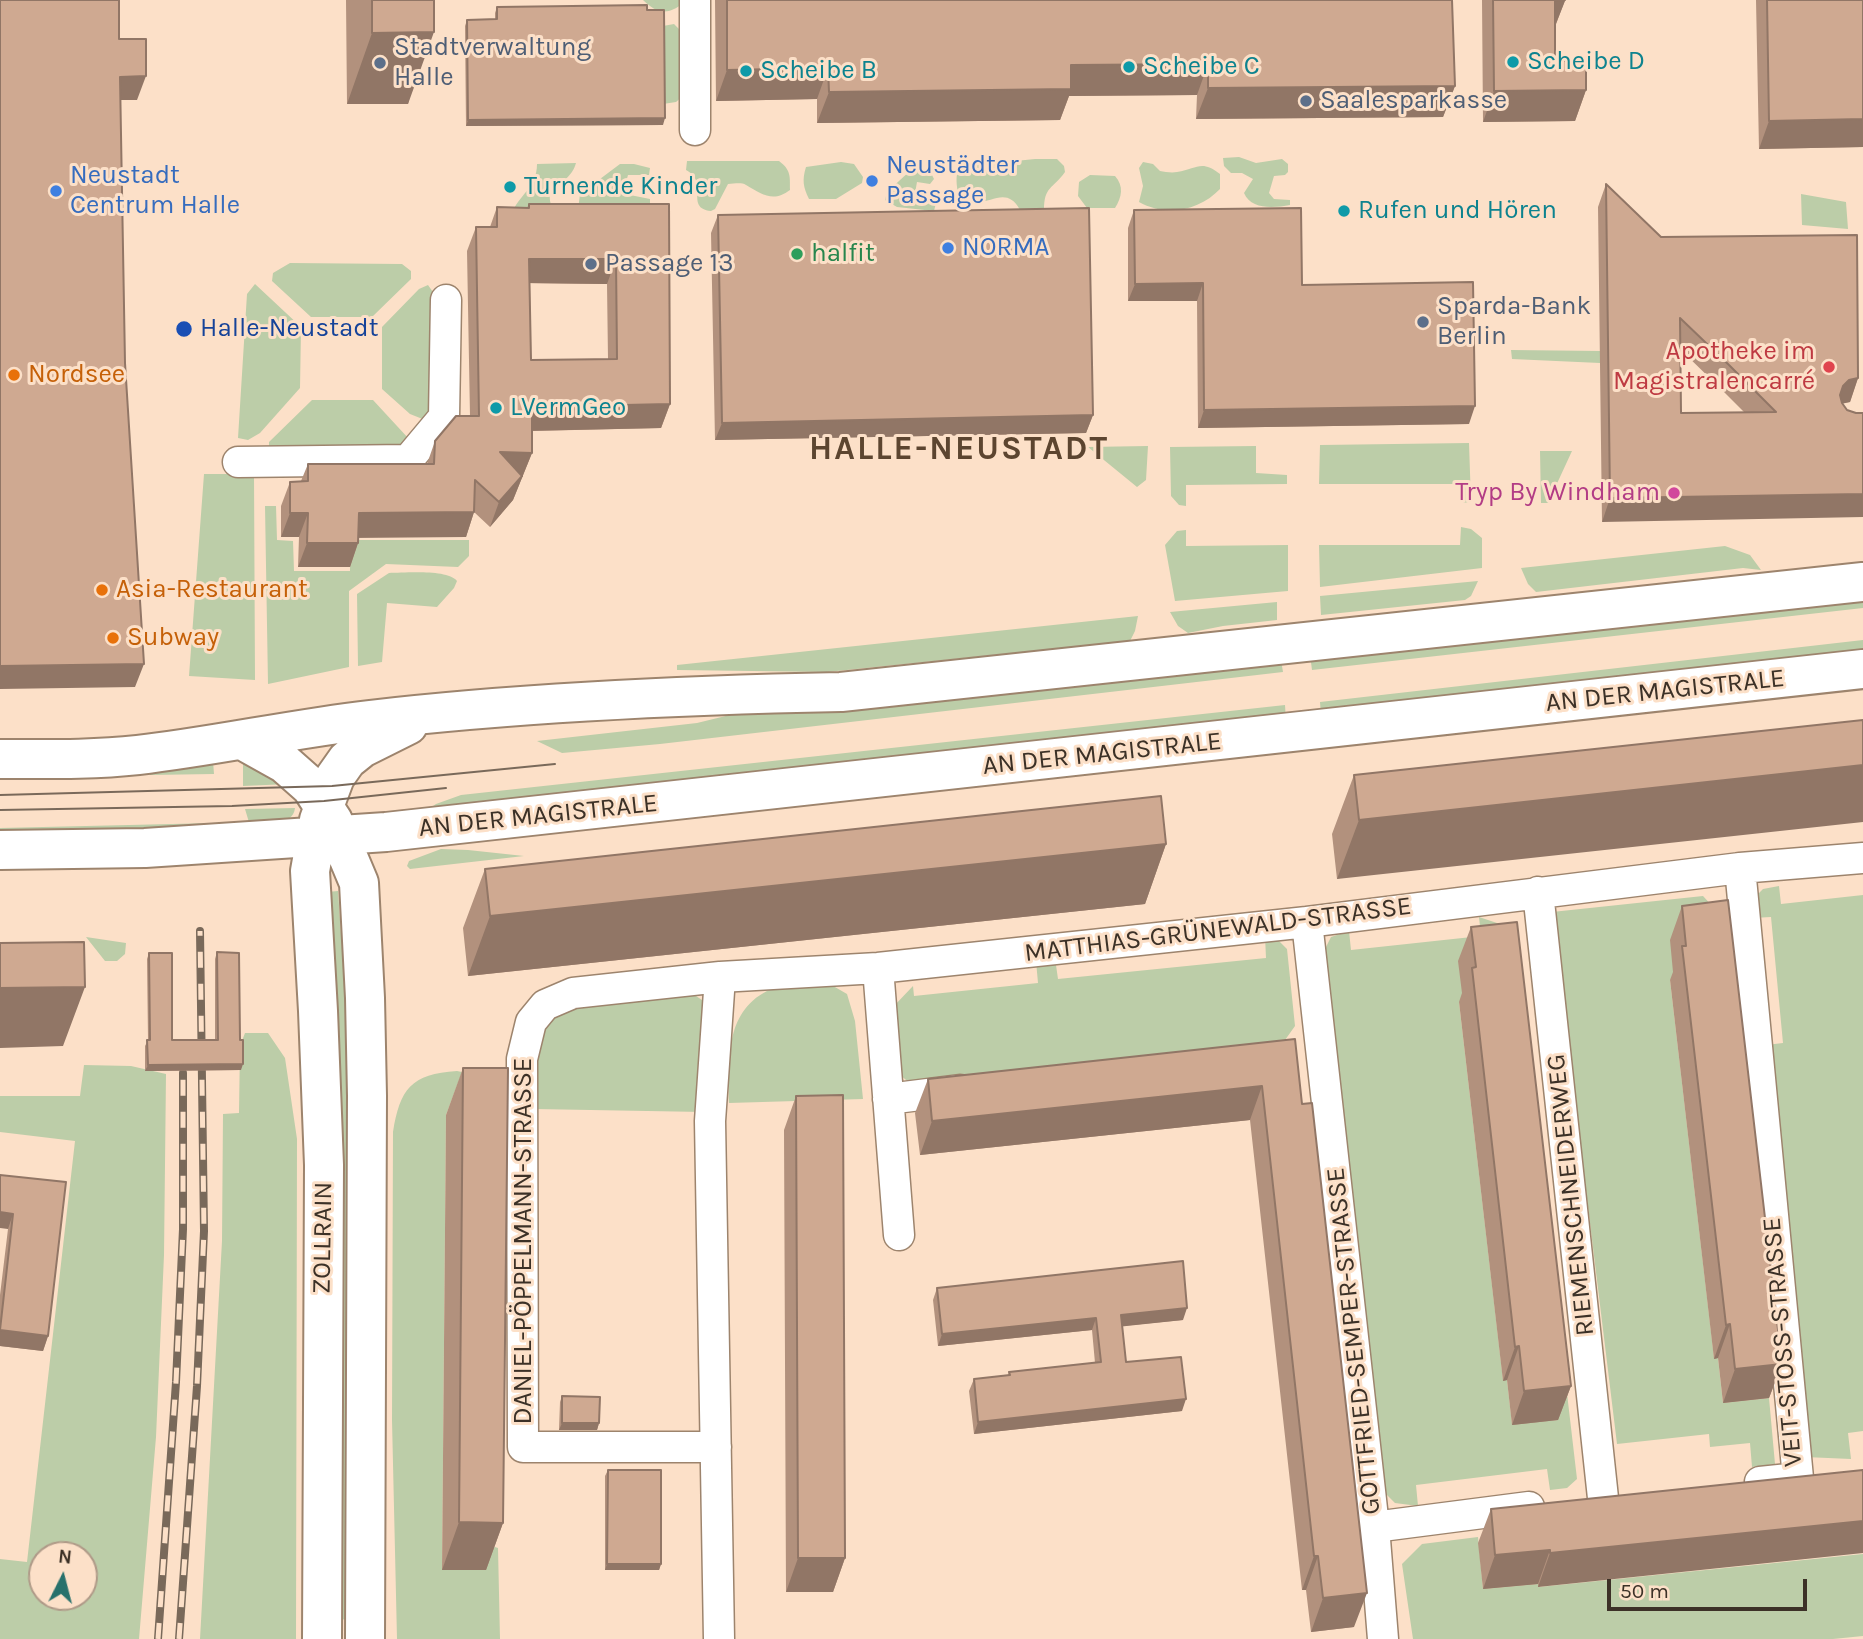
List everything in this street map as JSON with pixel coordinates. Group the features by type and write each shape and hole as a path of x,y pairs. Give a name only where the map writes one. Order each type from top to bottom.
{"main road":[{"path":"0,760 93,759 443,712 591,700 704,694 841,692 1863,582"},
{"name":"AN DER MAGISTRALE","path":"0,850 145,848 326,826 386,832 1863,669"},
{"path":"326,826 335,776 346,760 362,748 401,728 443,712"},
{"path":"242,740 285,764 311,787 326,826"},
{"name":"ZOLLRAIN","path":"326,826 359,883"},
{"name":"ZOLLRAIN","path":"322,1639 324,1165 318,1010 309,886 326,826"},
{"name":"ZOLLRAIN","path":"365,1639 367,1096 366,998 359,883 365,864 386,832"}],"street":[{"path":"695,0 695,130"},
{"path":"237,462 408,460 444,417 446,300"},
{"name":"MATTHIAS-GRÜNEWALD-STRASSE","path":"573,993 720,977 878,968 1307,922 1740,868 1863,858"},
{"name":"VEIT-STOSS-STRASSE","path":"1728,1485 1798,1478 1740,868"},
{"name":"RIEMENSCHNEIDERWEG","path":"1374,1527 1591,1499 1538,892"},
{"name":"GOTTFRIED-SEMPER-STRASSE","path":"1307,922 1307,1045 1374,1527 1383,1639"},
{"path":"878,968 898,1235"},
{"path":"719,1639 710,1121 720,977"},
{"name":"DANIEL-PÖPPELMANN-STRASSE","path":"573,993 545,1005 531,1022 522,1059 523,1447 716,1447"},
{"path":"888,1099 982,1087"}],"green space":[{"path":"643,0 683,0 683,3 672,10 662,11"},
{"path":"674,24 683,33 684,95 676,102 663,104 663,26"},
{"path":"1239,157 1256,163 1282,159 1288,164 1288,172 1285,175 1274,176 1269,193 1274,199 1290,200 1290,205 1264,206 1247,199 1244,193 1253,179 1242,173 1231,173 1224,166 1223,158"},
{"path":"1057,159 1064,166 1065,172 1047,192 1044,210 1020,210 1011,199 1006,198 977,203 959,199 957,174 964,162 986,164"},
{"path":"687,161 779,161 789,174 790,190 773,197 744,184 728,184 715,209 703,209 699,205 696,181 686,170"},
{"path":"841,162 854,164 863,177 862,183 836,199 809,199 804,183 806,167"},
{"path":"1143,162 1168,172 1199,166 1214,169 1220,174 1220,189 1192,207 1171,210 1149,207 1139,202 1143,186 1139,168"},
{"path":"576,163 567,177 552,190 550,196 555,213 511,215 531,185 537,164"},
{"path":"620,164 650,168 649,175 628,175 625,186 630,195 650,199 650,209 578,210 580,194"},
{"path":"923,169 931,173 934,179 930,184 917,182 914,199 922,204 936,203 934,211 897,207 885,200 887,192 911,170"},
{"path":"1090,175 1115,176 1121,192 1115,208 1087,208 1078,196 1079,182"},
{"path":"1801,194 1846,202 1848,229 1802,225"},
{"path":"290,263 402,264 411,271 411,279 372,317 311,317 272,281 273,273"},
{"path":"255,284 301,327 300,388 260,433 248,440 238,438 247,294"},
{"path":"428,285 435,295 436,408 425,420 410,414 382,389 382,327 419,289"},
{"path":"1511,350 1600,351 1600,363 1512,359"},
{"path":"312,400 373,400 409,439 398,451 269,450 269,442"},
{"path":"1469,443 1471,502 1461,503 1460,484 1319,484 1320,445"},
{"path":"1148,446 1146,480 1137,487 1088,447"},
{"path":"1256,446 1256,473 1287,475 1287,484 1186,485 1186,506 1179,505 1171,496 1170,447"},
{"path":"1540,451 1572,451 1548,503 1541,503"},
{"path":"204,474 254,474 255,680 189,676"},
{"path":"265,506 276,506 277,540 293,541 294,571 350,571 350,540 469,540 469,556 458,567 386,564 349,591 349,667 268,684"},
{"path":"1461,527 1471,529 1482,538 1482,568 1320,587 1319,545 1460,545"},
{"path":"1186,530 1186,546 1288,545 1288,591 1175,601 1165,545 1177,531"},
{"path":"1725,546 1750,555 1761,570 1743,568 1536,592 1528,584 1521,568"},
{"path":"389,573 435,573 457,581 437,607 387,603 382,662 358,666 357,594"},
{"path":"1478,581 1471,596 1465,600 1321,615 1320,596"},
{"path":"1863,594 1863,608 1312,670 1310,655"},
{"path":"1277,602 1277,620 1188,633 1178,626 1170,612"},
{"path":"1138,616 1130,641 827,672 677,670 677,665"},
{"path":"1863,640 1863,653 1321,715 1320,702"},
{"path":"1281,660 1283,672 660,744 562,753 537,741 697,723 738,713"},
{"path":"1285,705 1286,721 424,812 436,804 461,795"},
{"path":"213,761 214,774 150,775 150,769"},
{"path":"243,761 289,784 243,786"},
{"path":"295,808 293,814 284,821 251,829 245,809"},
{"path":"215,823 215,831 0,836 0,828"},
{"path":"441,849 524,856 410,869 407,866 409,861"},
{"path":"1779,886 1781,904 1863,895 1863,1431 1848,1433 1851,1459 1805,1457 1766,1045 1783,1043 1771,917 1753,918 1753,899 1763,889"},
{"path":"338,891 347,1019 352,1620 338,1619 327,892"},
{"path":"1703,896 1715,909 1674,979 1670,980 1714,1358 1718,1358 1723,1403 1769,1398 1775,1464 1752,1467 1750,1443 1710,1447 1709,1434 1617,1444 1552,912"},
{"path":"1479,917 1503,925 1515,948 1577,1479 1567,1488 1550,1490 1547,1469 1416,1485 1418,1506 1395,1503 1384,1492 1323,953 1331,937 1349,931 1351,950 1481,936","holes":["1463,1001 1558,1420 1512,1424 1507,1380 1503,1380 1459,1002"]},
{"path":"1265,936 1278,940 1287,949 1295,1026 1285,1040 912,1085 899,1074 893,1007 913,986 914,996 1038,983 1036,961 1055,958 1058,979 1266,958"},
{"path":"86,937 126,943 125,954 117,961 105,961"},
{"path":"828,983 847,994 855,1021 863,1099 729,1103 732,1040 743,1012 753,1000 767,991 780,987"},
{"path":"681,986 702,1000 704,1112 534,1109 533,1039 553,1012"},
{"path":"245,1033 268,1033 285,1058 297,1139 296,1639 200,1639 222,1241 223,1114 239,1113 240,1046"},
{"path":"84,1065 131,1066 166,1074 164,1255 156,1437 139,1639 0,1639 0,1559 27,1562 28,1553 28,1611 98,1611 98,1541 29,1541 75,1141 0,1132 0,1096 80,1096"},
{"path":"462,1072 446,1115 442,1569 498,1548 500,1639 397,1639 392,1420 393,1132 399,1105 410,1086 429,1076"},
{"path":"1478,1537 1483,1589 1538,1584 1539,1587 1863,1554 1863,1636 1833,1639 1413,1639 1402,1564 1422,1544"}],"building":[{"name":"Neustadt Centrum Halle","path":"0,0 119,0 119,39 146,39 146,76 120,77 125,363 144,664 0,666"},
{"path":"372,0 434,0 434,32 372,33"},
{"path":"727,0 1452,0 1455,86 1208,88 1208,64 1071,65 1071,89 829,92 828,68 727,70"},
{"name":"Scheibe D","path":"1493,0 1565,0 1555,1 1555,61 1586,61 1586,90 1494,91"},
{"path":"1767,0 1863,0 1863,119 1769,121"},
{"path":"647,5 647,10 664,10 665,118 468,120 467,20 497,19 497,7"},
{"path":"1606,184 1661,237 1857,235 1858,378 1849,380 1840,395 1847,410 1863,413 1863,494 1610,498","holes":["1680,318 1776,412 1681,413"]},
{"path":"529,204 669,204 670,404 532,407 532,453 500,452 522,476 499,502 475,480 474,512 359,513 358,543 307,543 308,513 290,513 290,482 308,481 308,464 434,464 435,441 456,416 479,416 476,227 497,227 497,207 529,208","holes":["529,259 616,259 617,359 531,360"]},
{"path":"1089,208 1093,415 722,423 718,215"},
{"path":"1301,208 1302,285 1473,282 1475,406 1204,410 1203,283 1135,284 1134,210"},
{"path":"1863,720 1863,765 1359,820 1354,775"},
{"path":"1161,796 1166,844 490,916 485,869"},
{"path":"1728,900 1782,1364 1735,1369 1730,1324 1726,1325 1682,946 1686,946 1682,906"},
{"path":"1517,922 1571,1386 1524,1391 1519,1346 1515,1347 1472,968 1476,967 1471,927"},
{"path":"84,942 85,987 0,988 0,943"},
{"path":"217,952 239,953 240,1040 243,1040 243,1064 148,1065 149,953 172,953 172,1040 218,1040"},
{"path":"1295,1039 1302,1104 1312,1103 1367,1593 1323,1598 1318,1556 1314,1556 1262,1086 932,1121 928,1079"},
{"path":"463,1068 508,1068 503,1523 459,1522"},
{"path":"843,1095 845,1558 798,1558 796,1096"},
{"path":"0,1175 66,1182 48,1336 0,1330 13,1214 0,1212"},
{"path":"1183,1261 1187,1308 1121,1315 1126,1362 1181,1357 1186,1399 978,1422 974,1379 1010,1375 1009,1372 1101,1362 1096,1318 942,1334 937,1288"},
{"path":"562,1396 600,1397 599,1423 562,1423"},
{"path":"608,1470 661,1470 661,1564 607,1564"},
{"path":"1863,1470 1863,1521 1550,1553 1550,1550 1495,1555 1491,1509"}],"tram line":[{"path":"0,795 332,786 555,764"},
{"path":"0,810 232,806 324,801 446,788"}],"railway":[{"path":"179,1639 197,1386 204,1231 200,931"},
{"path":"158,1639 176,1382 183,1229 183,1073"}],"place":[{"name":"Scheibe D","path":"1513,62"},
{"name":"Stadtverwaltung Halle","path":"380,63"},
{"name":"Scheibe C","path":"1129,67"},
{"name":"Scheibe B","path":"746,71"},
{"name":"Saalesparkasse","path":"1306,101"},
{"name":"Neustädter Passage","path":"872,181"},
{"name":"Turnende Kinder","path":"510,187"},
{"name":"Neustadt Centrum Halle","path":"56,191"},
{"name":"Rufen und Hören","path":"1344,211"},
{"name":"NORMA","path":"948,248"},
{"name":"halfit","path":"797,254"},
{"name":"Passage 13","path":"591,264"},
{"name":"Sparda-Bank Berlin","path":"1423,322"},
{"name":"Halle-Neustadt","path":"184,329"},
{"name":"Apotheke im Magistralencarré","path":"1829,367"},
{"name":"Nordsee","path":"14,375"},
{"name":"LVermGeo","path":"496,408"},
{"name":"Tryp By Windham","path":"1674,493"},
{"name":"Asia-Restaurant","path":"102,590"},
{"name":"Subway","path":"113,638"}],"district":[{"name":"HALLE-NEUSTADT","path":"959,450"}]}
